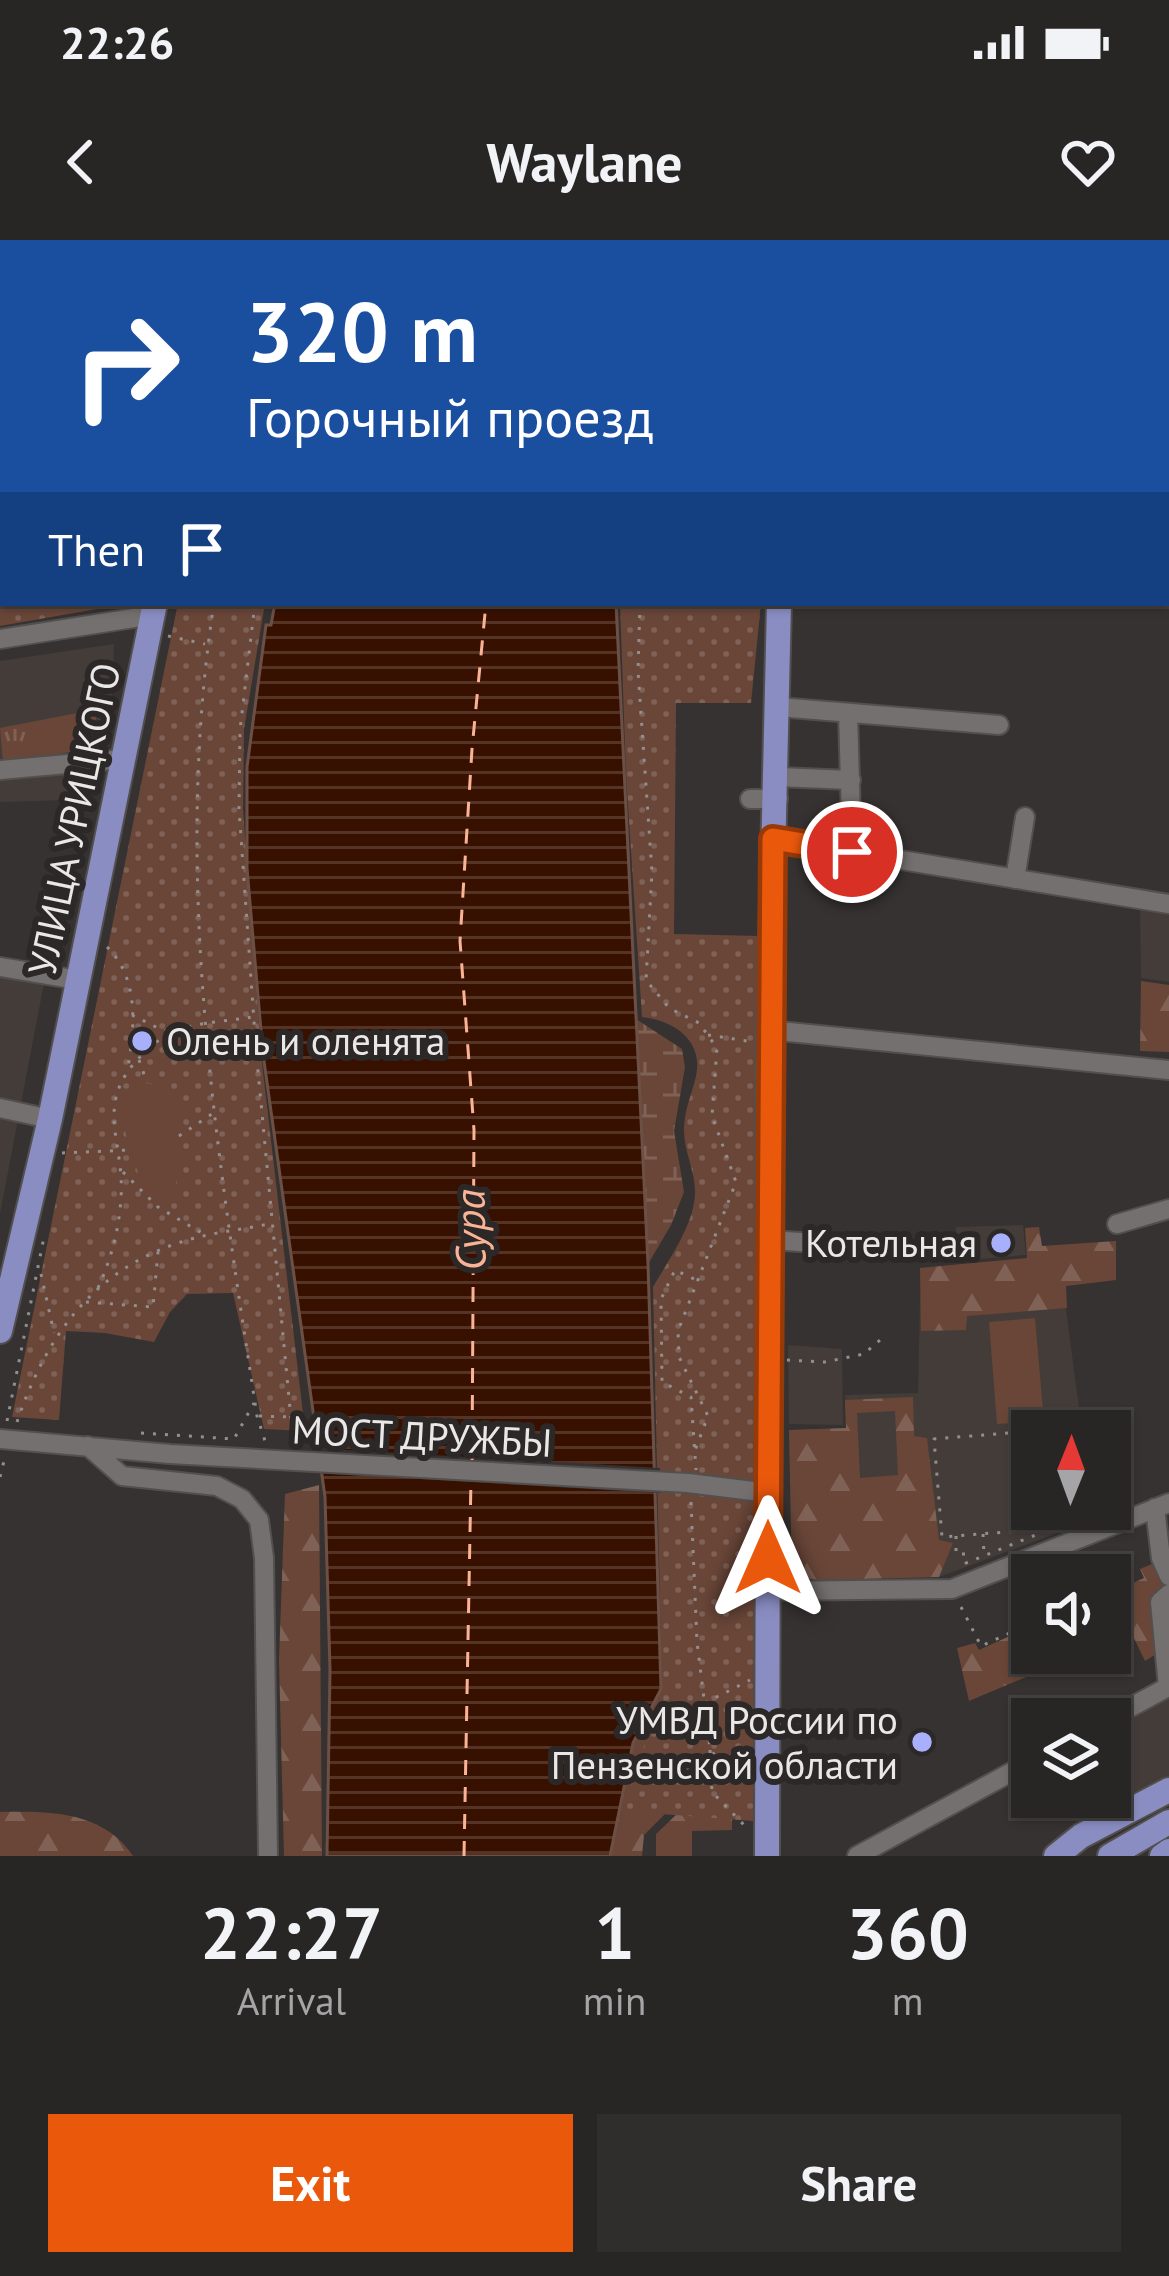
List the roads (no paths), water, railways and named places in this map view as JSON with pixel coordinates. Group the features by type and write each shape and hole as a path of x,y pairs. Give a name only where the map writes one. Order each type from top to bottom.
{"main road":[{"path":"762,1847 770,1240 758,1035 778,788 779,606"},
{"name":"УЛИЦА УРИЦКОГО","path":"0,1331 50,1119 123,759 158,618"},
{"path":"1056,1856 1081,1836 1169,1790"},
{"path":"1110,1856 1169,1822"}],"street":[{"path":"0,639 158,618"},
{"path":"778,707 999,725"},
{"path":"848,712 852,852"},
{"path":"0,770 123,759"},
{"path":"750,800 778,788 851,780"},
{"path":"1015,879 1025,817"},
{"path":"773,839 1169,904"},
{"path":"0,967 78,980"},
{"path":"758,1035 1169,1070"},
{"path":"0,1108 50,1119"},
{"path":"1118,1224 1169,1209"},
{"path":"770,1240 860,1246"},
{"name":"МОСТ ДРУЖБЫ","path":"0,1439 753,1491"},
{"path":"88,1446 122,1476 217,1486 242,1499 259,1520 264,1558 268,1856"},
{"path":"768,1591 952,1589 1162,1506 1161,1558 1169,1576"},
{"path":"1131,1707 1168,1687 1160,1602 1169,1594"},
{"path":"857,1856 1011,1772"}],"water":[{"name":"Сура","path":"274,606 616,606 648,1264 661,1689 633,1743 610,1856 327,1856 330,1670 325,1497 263,1054 247,868 247,767 266,625 271,625"}],"place":[{"name":"Олень и оленята","path":"142,1041"},
{"name":"Котельная","path":"1001,1243"},
{"name":"УМВД России по Пензенской области","path":"922,1742"}]}
